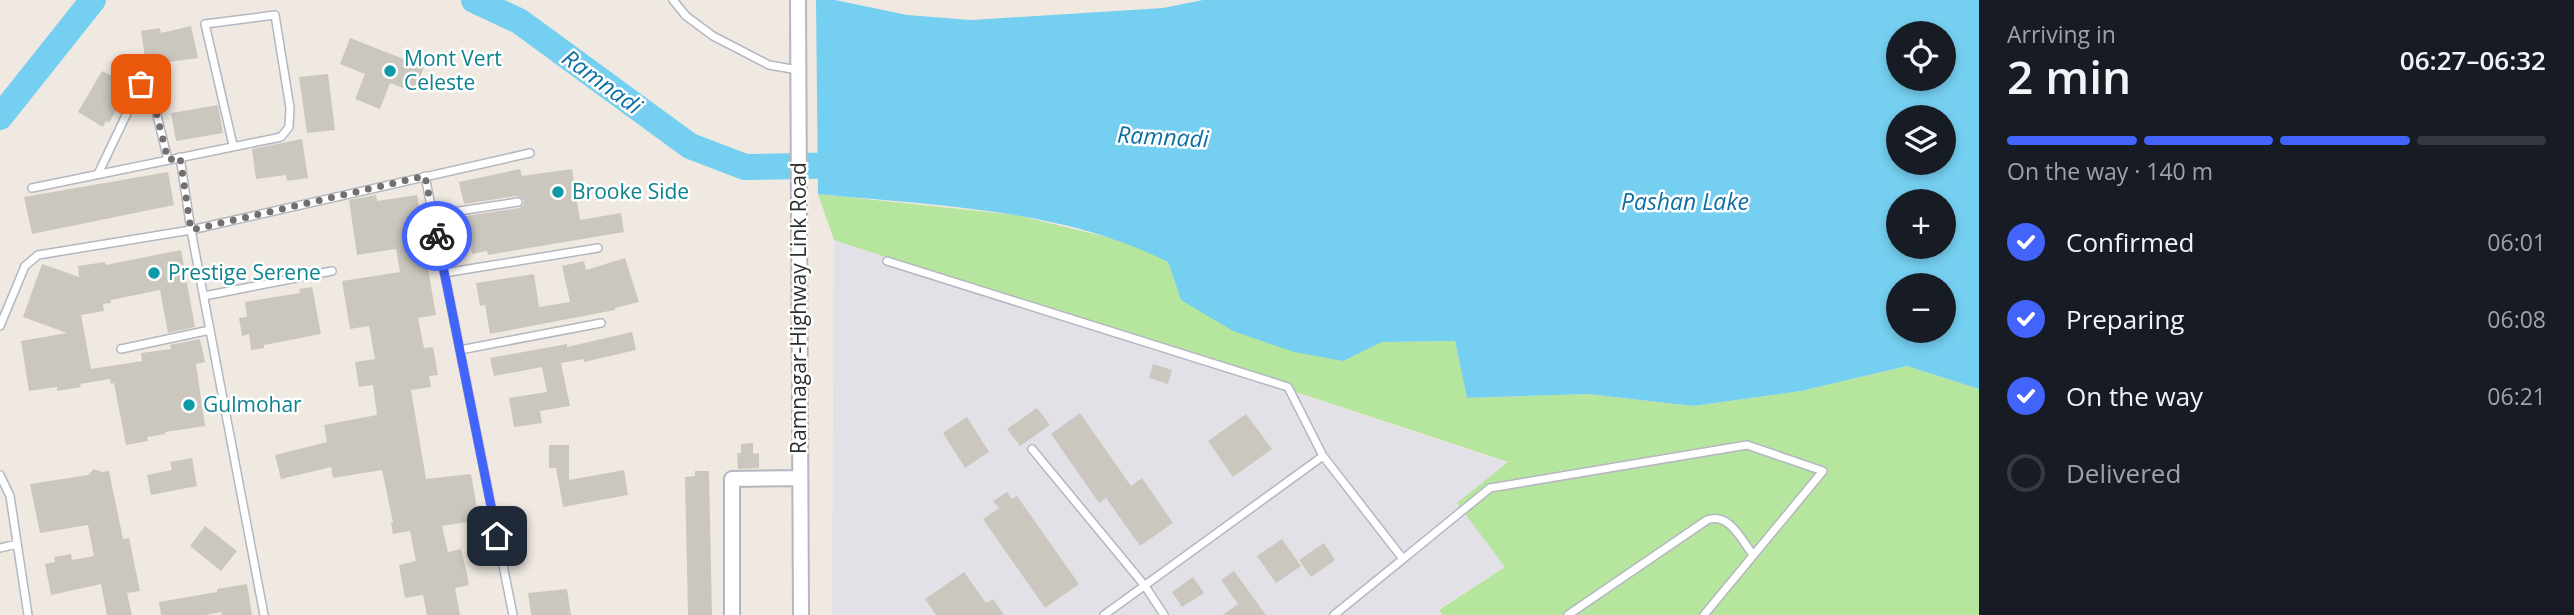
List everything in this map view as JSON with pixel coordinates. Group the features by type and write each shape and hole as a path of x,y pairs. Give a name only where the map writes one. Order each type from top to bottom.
{"street":[{"name":"Ramnagar-Highway Link Road","path":"798,0 801,615"},
{"path":"732,615 732,479 800,478"}],"lane":[{"path":"673,0 686,16 713,36 769,65 798,70"},
{"path":"32,188 281,136 289,127 290,108 275,15 205,24 233,145"},
{"path":"98,174 141,84 150,87 168,160"},
{"path":"0,326 25,267 38,255 191,230 530,152"},
{"path":"180,157 191,230 264,615"},
{"path":"425,176 513,615"},
{"path":"433,215 518,201"},
{"path":"444,273 598,248"},
{"path":"887,261 1288,387 1323,456 1403,559"},
{"path":"204,296 332,271"},
{"path":"460,350 601,323"},
{"path":"121,349 211,330"},
{"path":"1339,614 1490,488 1747,445 1823,471 1704,615"},
{"path":"1032,449 1145,586 1164,615"},
{"path":"1104,615 1323,456"},
{"path":"0,475 10,496 28,615"},
{"path":"1568,615 1715,517 1729,523 1754,555"},
{"path":"0,548 17,544"}],"shaded area":[{"path":"834,240 1508,463 1505,567 1439,609 1443,615 832,615"}],"green space":[{"path":"818,194 1016,215 1131,243 1168,262 1181,300 1343,361 1381,342 1455,341 1467,398 1588,394 1693,406 1801,391 1907,366 1979,389 1979,615 1443,615 1439,610 1505,567 1457,503 1508,462 834,240"}],"water":[{"name":"Pashan Lake","path":"816,0 835,0 907,15 971,20 1163,8 1203,0 1979,0 1979,389 1907,366 1801,391 1693,406 1588,394 1467,398 1455,341 1382,342 1343,361 1294,352 1233,331 1181,300 1168,262 1127,244 1085,230 1041,220 952,207 818,194"}],"building":[{"path":"191,26 198,58 146,65 141,31 160,28 161,33"},
{"name":"Mont Vert Celeste","path":"350,38 424,67 414,92 390,83 380,109 355,99 365,74 340,64"},
{"path":"102,71 130,85 109,123 106,121 103,127 78,112"},
{"path":"328,74 335,130 307,133 299,77"},
{"path":"218,105 223,133 176,141 171,113"},
{"path":"302,139 308,178 287,181 286,175 256,179 252,149"},
{"path":"520,169 522,176 572,169 580,220 621,213 624,232 488,255 487,251 472,254 466,216 519,208 524,200 517,196 464,204 459,182"},
{"path":"168,172 174,205 32,234 24,197"},
{"path":"376,195 377,201 417,195 421,217 423,216 428,245 424,246 436,315 418,318 424,348 433,347 438,375 429,376 431,387 411,390 426,479 471,474 479,520 442,526 448,552 461,549 467,574 469,585 455,588 460,615 427,615 423,595 405,598 399,565 416,561 410,531 393,534 382,470 333,478 331,467 281,479 275,455 327,442 324,425 377,415 373,385 359,387 355,362 375,359 369,326 350,329 342,281 400,272 396,249 357,255 349,200"},
{"path":"181,250 195,327 168,333 160,290 111,300 111,303 103,304 104,311 81,315 91,369 142,361 141,353 171,349 170,345 200,339 205,362 196,364 205,426 165,432 147,437 148,441 126,445 114,383 111,384 110,379 57,391 57,387 29,391 21,341 67,333 23,317 42,264 79,277 78,266 105,262 106,265"},
{"path":"625,258 639,302 615,310 490,334 485,305 480,306 476,283 534,274 539,307 570,302 562,266 584,261 586,270"},
{"path":"312,287 321,334 251,350 249,334 242,336 239,318 247,317 245,302 300,293 299,289"},
{"path":"632,332 636,350 584,362 584,359 561,363 570,406 540,411 542,423 514,427 509,398 547,392 542,367 494,376 490,358 567,344 567,347"},
{"path":"1153,364 1172,370 1168,384 1149,378"},
{"path":"1037,408 1050,425 1020,446 1007,429"},
{"path":"1080,413 1131,486 1142,478 1173,523 1140,546 1106,498 1099,503 1051,434"},
{"path":"1246,414 1272,449 1233,477 1208,441"},
{"path":"967,417 989,452 965,468 943,433"},
{"path":"753,443 753,454 759,453 759,468 738,469 737,453 741,453 741,444"},
{"path":"549,445 569,445 569,480 624,470 628,495 563,507 556,468 549,468"},
{"path":"192,458 197,486 151,495 147,475 172,470 170,462"},
{"path":"94,469 109,471 123,539 129,538 140,591 127,593 132,615 107,615 101,584 51,595 45,564 55,562 54,557 71,554 72,560 94,556 88,525 40,533 30,484 88,475"},
{"path":"695,471 709,471 712,615 688,615 685,477 695,476"},
{"path":"1007,492 1012,499 1017,496 1079,584 1045,608 983,519 999,508 993,501"},
{"path":"205,526 237,551 221,571 190,546"},
{"path":"1282,539 1301,566 1276,583 1257,556"},
{"path":"1324,543 1335,560 1311,577 1299,560"},
{"path":"1234,571 1266,615 1223,615 1238,604 1221,580"},
{"path":"964,572 986,603 993,599 1004,615 936,615 925,599"},
{"path":"1193,577 1204,593 1182,607 1172,592"},
{"path":"247,584 252,615 222,615 221,612 206,615 161,615 159,602"},
{"path":"567,589 571,615 531,615 528,593"}],"waterway":[{"name":"Ramnadi","path":"0,117 93,0"},
{"name":"Ramnadi","path":"474,0 519,21 690,146 745,167 854,165"}],"way so far":[{"path":"141,84 150,87 168,160 180,157 191,230 425,176 437,236"}],"place":[{"name":"Mont Vert Celeste","path":"390,71"},
{"name":"Brooke Side","path":"558,192"},
{"name":"Prestige Serene","path":"154,273"},
{"name":"Gulmohar","path":"189,405"}],"route":[{"path":"437,236 497,536"}]}
